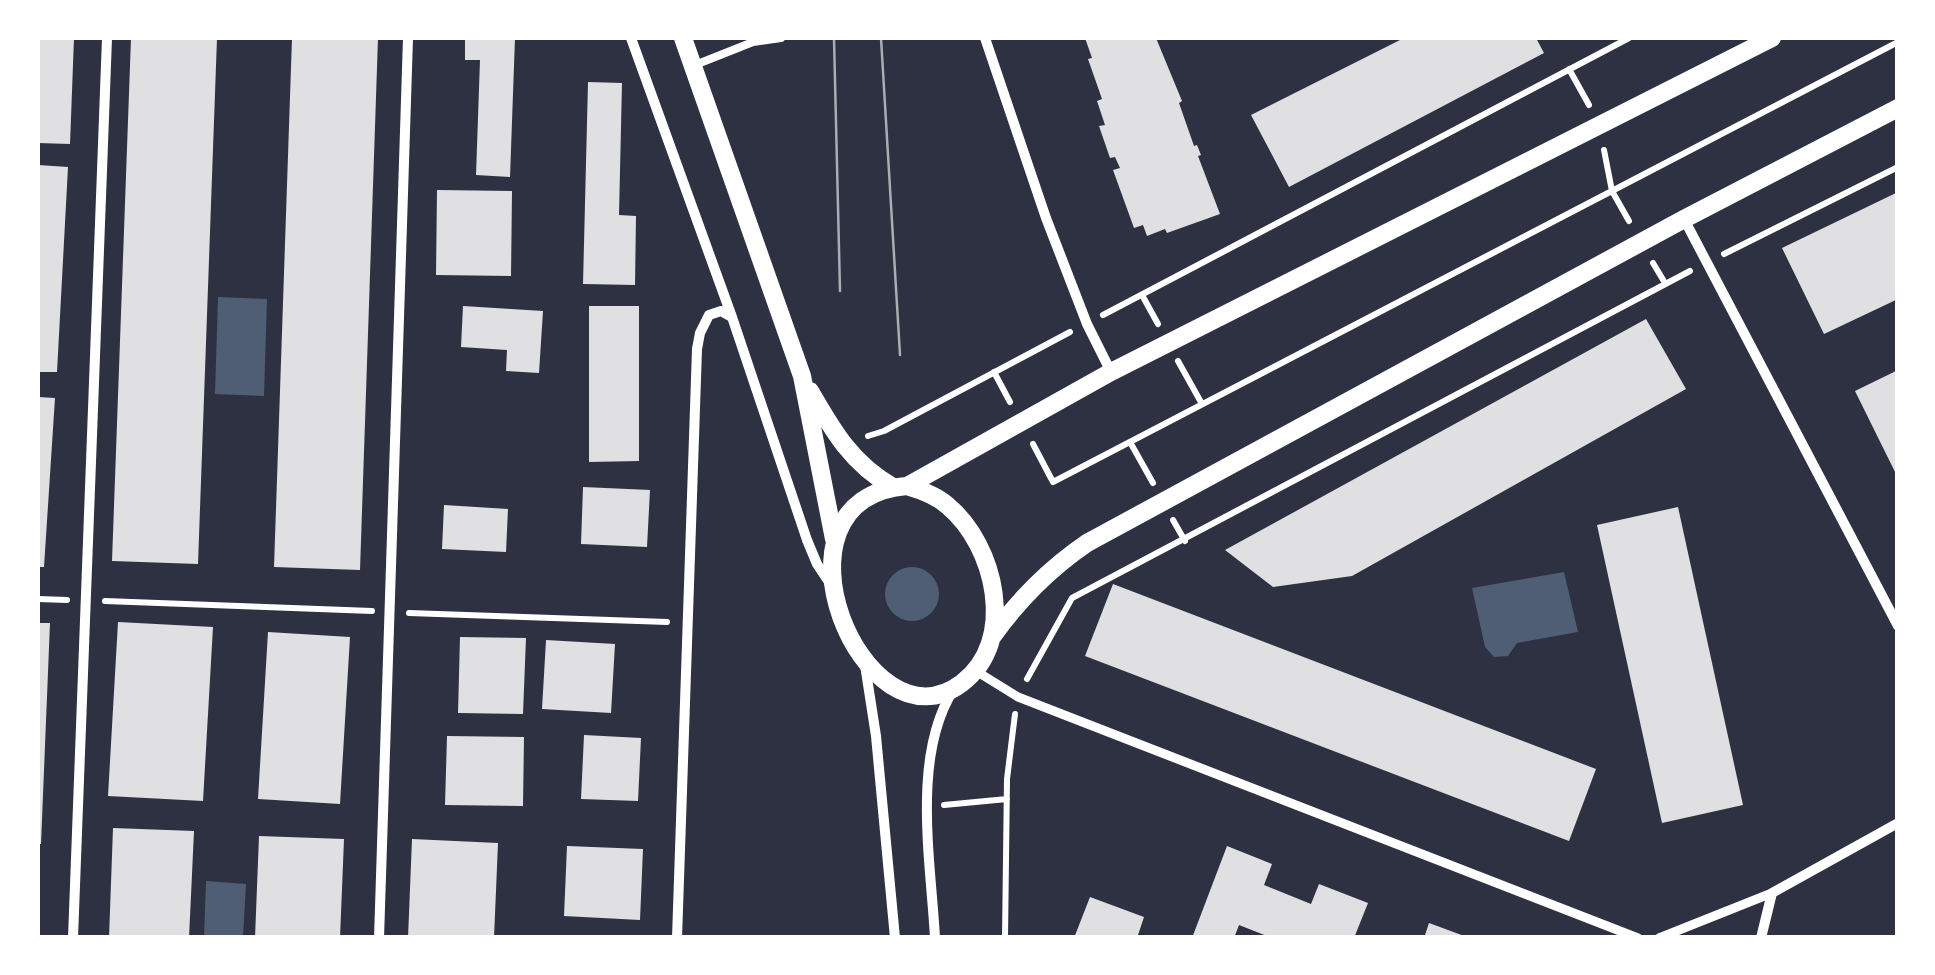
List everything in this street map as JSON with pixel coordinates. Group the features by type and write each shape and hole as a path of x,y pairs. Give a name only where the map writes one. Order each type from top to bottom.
{"street":[{"path":"73,938 106,38"},
{"path":"379,938 408,38"},
{"path":"631,38 732,318 806,540 836,592"},
{"path":"683,38 802,376 834,544 839,612 864,665 876,736 895,938"},
{"path":"986,38 1046,218 1111,372"},
{"path":"834,544 840,526 868,494 900,487 1111,372 1772,38"},
{"path":"935,938 927,806 928,770 936,726 955,688 976,671 992,637 1040,580 1087,543 1684,219 1898,108"},
{"path":"1684,219 1898,626"},
{"path":"677,938 700,333 705,320 715,312 722,311 732,318"},
{"path":"802,376 840,444 867,470 948,506 976,538 991,579 992,637"},
{"path":"864,665 882,680 910,694 926,695 955,688"},
{"path":"976,671 1018,697 1638,938"},
{"path":"1658,938 1772,892 1898,823"},
{"path":"1761,938 1772,892"}],"lane":[{"path":"693,66 753,42 780,38"}],"path":[{"path":"884,431 1630,38"},
{"path":"994,372 1053,482 1898,42"},
{"path":"1569,70 1600,125 1612,191 1665,283"},
{"path":"1004,938 1007,779 1018,697 1072,598 1665,283 1898,167"},
{"path":"38,599 688,623"}],"water":[{"path":"218,297 267,299 264,396 215,394"},
{"path":"912,567 931,575 939,594 931,613 912,621 893,613 885,594 893,575"},
{"path":"1564,572 1578,632 1517,643 1508,656 1494,657 1485,647 1472,588"},
{"path":"206,881 246,884 243,937 204,937"}],"building":[{"path":"38,38 74,38 70,144 38,143"},
{"path":"131,38 217,38 198,564 112,561"},
{"path":"292,38 378,38 360,570 274,567"},
{"path":"465,38 515,38 510,177 476,175 480,60 465,60"},
{"path":"1085,38 1156,38 1220,214 1167,233 1165,229 1147,236 1143,225 1134,228 1113,170 1120,168 1115,157 1110,158 1099,126 1105,125 1097,101 1102,99"},
{"path":"1404,38 1536,38 1544,53 1289,187 1251,115"},
{"path":"588,82 622,83 619,215 636,216 635,285 583,284"},
{"path":"38,165 68,167 57,372 38,372"},
{"path":"437,190 512,191 511,276 436,275"},
{"path":"1898,192 1898,299 1824,334 1782,248"},
{"path":"463,306 543,311 539,373 506,371 507,350 461,347"},
{"path":"589,306 639,306 639,461 589,462"},
{"path":"1646,319 1686,389 1352,576 1273,587 1225,550"},
{"path":"1898,370 1898,478 1855,391"},
{"path":"38,397 55,398 44,567 38,567"},
{"path":"583,487 650,490 647,547 581,544"},
{"path":"444,505 508,509 506,552 442,549"},
{"path":"1678,507 1743,805 1662,823 1597,525"},
{"path":"1113,584 1596,769 1569,841 1085,656"},
{"path":"118,622 213,627 203,801 108,796"},
{"path":"38,623 50,623 41,844 38,844"},
{"path":"268,632 350,637 340,804 258,799"},
{"path":"460,637 526,638 523,714 458,713"},
{"path":"546,640 615,644 611,713 542,709"},
{"path":"584,735 641,738 638,801 581,799"},
{"path":"447,736 524,737 523,806 445,805"},
{"path":"113,828 194,831 189,938 109,938"},
{"path":"259,836 344,839 340,938 255,938"},
{"path":"412,839 498,843 494,938 408,938"},
{"path":"567,846 643,849 640,920 564,916"},
{"path":"1227,846 1272,864 1264,885 1311,904 1319,884 1368,903 1354,938 1272,938 1239,925 1234,938 1192,938"},
{"path":"1090,897 1144,917 1137,938 1074,938"},
{"path":"1429,923 1467,937 1467,938 1424,938"}],"tram line":[{"path":"834,38 840,291"},
{"path":"881,38 900,355"}]}
